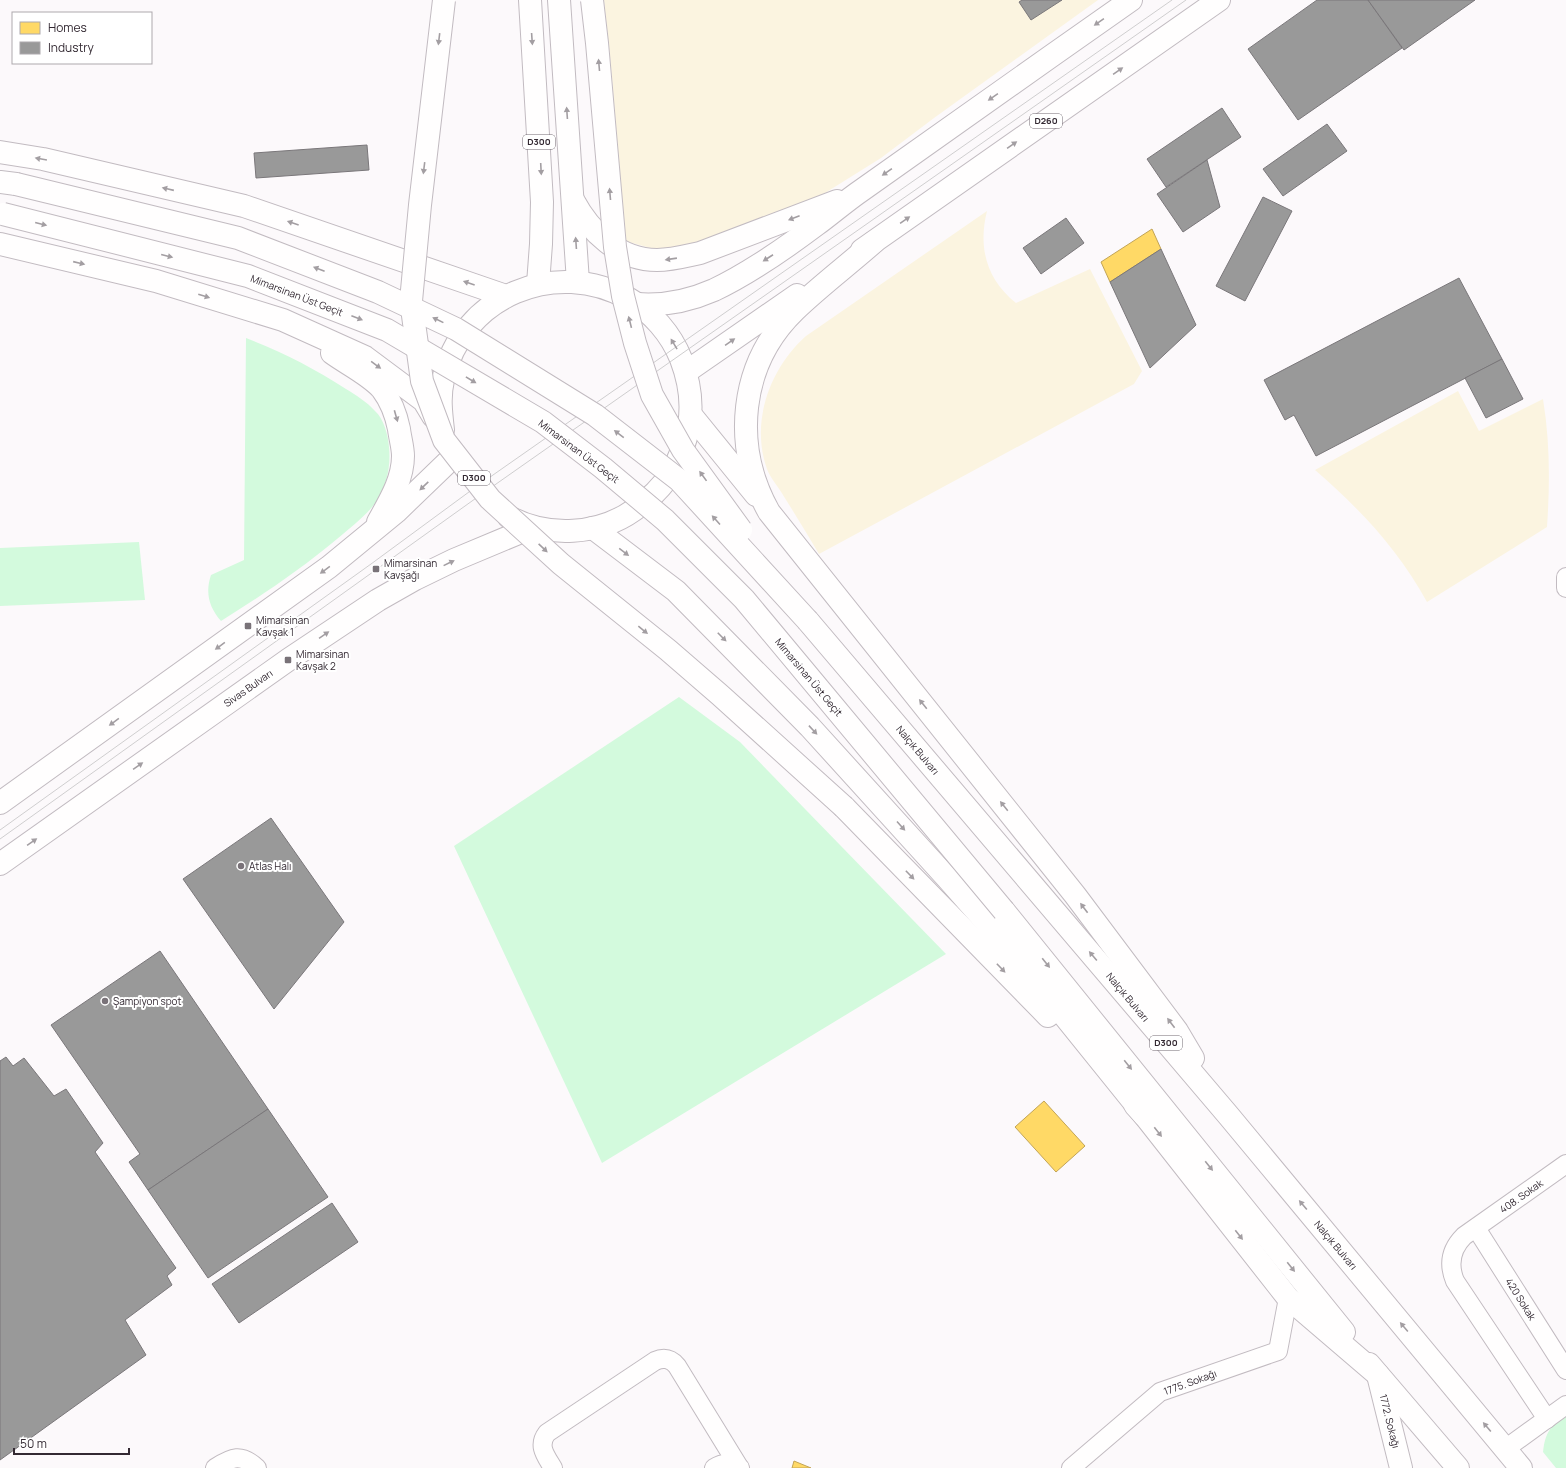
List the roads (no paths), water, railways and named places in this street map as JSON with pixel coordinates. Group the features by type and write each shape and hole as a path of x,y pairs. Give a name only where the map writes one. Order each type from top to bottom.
{"main road":[{"name":"D300","path":"444,0 420,205 411,301 422,381 444,440 496,505 561,564 668,650 844,806 1145,1116"},
{"name":"D300","path":"530,0 542,181 542,244 538,284"},
{"name":"D300","path":"559,0 578,282"},
{"name":"D300","path":"592,0 615,247 625,303 635,343 652,396 683,450 808,621"},
{"path":"637,304 652,305 668,303 699,296 713,290 758,265 788,246 856,194 1131,0"},
{"name":"D260","path":"874,242 1219,0"},
{"path":"0,152 44,159 244,206 506,296"},
{"path":"8,183 238,238 378,292 456,329 595,415 679,480 808,621"},
{"path":"573,200 586,223 605,241 628,254 647,260 657,260 684,257 700,253 856,194"},
{"name":"Mimarsinan Üst Geçit","path":"2,214 256,279 387,330 543,422 603,468 665,520 744,599 1004,911 1378,1375"},
{"path":"686,372 874,242"},
{"path":"770,512 757,485 747,446 747,408 754,373 768,345 794,310 874,242"},
{"path":"0,244 156,281 283,320 365,357 424,401 443,433 452,458 465,481 483,500 496,510 514,520 533,527 560,531 593,528 623,518 650,499 670,475 685,446 691,415 690,394 686,372 679,352 668,334 654,317 637,304 599,286 578,282 558,281 538,284 506,296 484,311 465,331 452,354 443,380 440,406 443,433"},
{"path":"283,320 372,380 381,388 396,415 403,457 400,475 388,504 377,523 363,541"},
{"path":"691,415 1075,895 1177,1031 1228,1115"},
{"path":"0,803 329,567 363,541 396,512 452,458"},
{"name":"Sivas Bulvarı","path":"0,864 288,660 378,600 415,579 454,560 533,527"},
{"path":"593,528 676,591 810,727 990,926 1081,1036 1288,1298 1378,1375 1458,1468"},
{"name":"Nalçık Bulvarı","path":"808,621 1228,1115 1521,1468"},
{"name":"1772. Sokağı","path":"1378,1375 1401,1468"}],"street":[{"path":"1566,577 1566,588"},
{"name":"408. Sokak","path":"1547,1419 1459,1287 1452,1274 1451,1259 1458,1242 1464,1236 1566,1164"},
{"name":"420 Sokak","path":"1476,1228 1566,1370"},
{"name":"1775. Sokağı","path":"1071,1468 1160,1392 1278,1351 1288,1298"},
{"path":"553,1468 542,1450 543,1440 547,1433 655,1361 663,1359 669,1360 677,1366 740,1468"},
{"path":"1505,1449 1566,1405"},
{"path":"215,1468 227,1460 239,1458 250,1462 257,1468"},
{"path":"714,1468 724,1464 729,1464 740,1468"}],"tram line":[{"path":"0,830 473,489 1172,0"},
{"path":"0,839 479,496 1186,0"}],"place":[{"name":"Mimarsinan Kavşağı","path":"376,569"},
{"name":"Mimarsinan Kavşak 1","path":"248,626"},
{"name":"Mimarsinan Kavşak 2","path":"288,660"},
{"name":"Atlas Halı","path":"241,866"},
{"name":"Şampiyon spot","path":"105,1001"}]}
